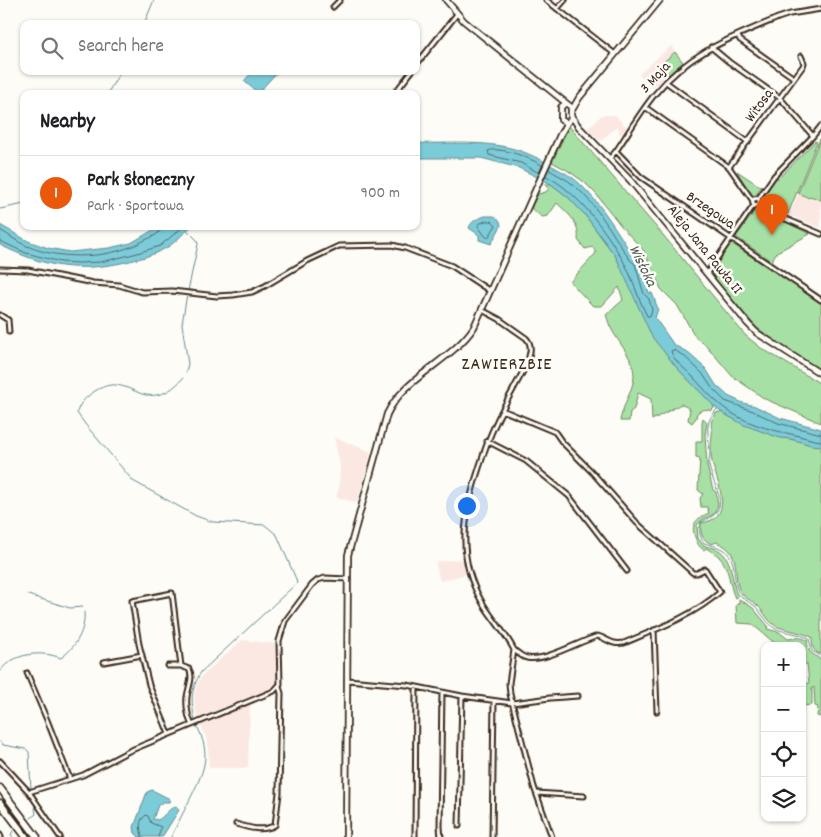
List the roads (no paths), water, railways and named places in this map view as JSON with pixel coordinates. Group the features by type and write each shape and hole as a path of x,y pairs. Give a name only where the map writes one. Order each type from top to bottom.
{"highway":[{"path":"0,788 37,837"},
{"path":"0,803 26,837"}],"street":[{"path":"333,7 340,0"},
{"path":"446,0 457,14 572,110"},
{"path":"546,0 616,55"},
{"path":"557,9 565,0"},
{"path":"346,837 348,555 390,407 401,394 468,336 491,291 555,145 572,116 572,110 660,0"},
{"name":"3 Maja","path":"610,158 645,107 666,82 687,63 711,47 790,14 821,9"},
{"path":"420,61 457,14"},
{"path":"738,36 740,40 794,78"},
{"path":"711,47 780,98 813,136"},
{"name":"Witosa","path":"729,167 804,63 801,56"},
{"path":"397,90 409,75"},
{"path":"666,82 748,142"},
{"path":"550,91 561,107 560,135"},
{"path":"561,107 580,98"},
{"path":"645,107 729,167 753,203 821,234"},
{"name":"Aleja Jana Pawła II","path":"572,116 579,127 630,180 757,332 821,374"},
{"name":"Aleja Jana Pawła II","path":"561,120 579,127"},
{"path":"707,273 753,203 774,176 821,126"},
{"name":"Brzegowa","path":"616,151 641,177 821,300"},
{"path":"758,199 759,205"},
{"path":"0,269 28,270 93,283 119,285 142,292 172,291 210,295 233,295 252,292 265,286 339,246 392,245 405,248 458,269 491,291"},
{"path":"482,310 516,330 530,344 530,352 525,368 502,410 487,441 468,507 464,528 465,557 472,582 482,602 514,650 529,659 540,657 598,636 616,645 624,644 711,600 720,592 705,569 697,574 694,573 638,523 551,429 502,410"},
{"path":"0,314 9,320 9,332"},
{"path":"487,441 526,461 561,488 627,571"},
{"path":"236,824 260,829 275,825 280,792 281,693 279,687 279,641 285,622 312,585 318,580 325,578 348,580"},
{"path":"169,734 149,685 132,601 172,593 180,666"},
{"path":"654,630 656,711"},
{"path":"514,650 509,683 512,703 536,793 552,837"},
{"path":"104,662 142,655"},
{"path":"168,666 180,666 189,669 192,674 187,700 189,721 192,725"},
{"path":"27,673 70,779"},
{"path":"347,680 388,683 512,703 578,696"},
{"path":"29,792 94,770 129,751 274,691 279,687"},
{"path":"415,837 416,687"},
{"path":"441,837 442,692"},
{"path":"459,826 462,696"},
{"path":"492,837 494,701"},
{"path":"0,761 29,792 60,837"},
{"path":"536,793 584,796"}],"water":[{"path":"249,75 274,75 261,90 254,90 244,81"},
{"path":"420,143 490,144 508,147 535,157 574,179 603,210 634,258 638,258 649,293 652,293 658,309 655,318 674,345 687,352 706,369 716,385 728,396 780,418 821,429 821,446 780,438 744,425 721,412 677,368 652,337 616,257 585,215 568,197 551,184 519,168 481,158 420,158"},
{"path":"485,216 494,216 500,221 501,226 491,244 479,240 479,235 469,228 473,221"},
{"path":"0,225 28,241 48,248 70,252 109,248 131,243 153,230 187,230 170,245 149,256 126,262 92,267 61,266 46,263 0,245"},
{"path":"152,790 170,799 169,802 163,802 158,805 153,819 158,820 176,806 179,810 162,837 139,837 135,833 134,827 147,792"}],"waterway":[{"path":"146,20 154,0"},
{"path":"109,90 119,75"},
{"path":"0,209 20,205"},
{"path":"187,230 197,240 198,244 188,291"},
{"path":"186,372 188,364 182,324 187,294"},
{"path":"183,378 170,390 154,395 142,394 126,387 110,385 98,389 87,397 82,402 77,413 133,481 196,516 213,522 265,525 277,535 296,579 297,583 201,672 192,696 195,721"},
{"path":"717,409 710,419 708,432 709,464 719,498 719,505 717,511 711,517 701,522 701,538 704,543 720,548 728,553 733,565 738,591 745,600 755,606 776,629 802,635 809,639 812,651 821,656"},
{"path":"28,595 70,608 83,607"},
{"path":"0,671 12,660 28,655 45,654 61,658 75,644 83,625 84,612"},
{"path":"171,837 197,785 205,761 204,745 197,726"},
{"path":"0,742 3,745 26,749 29,752 31,789"},
{"path":"31,818 36,814 34,802"},
{"path":"13,831 11,835 13,837"}],"place":[{"name":"Park Słoneczny","path":"772,235"}],"district":[{"name":"ZAWIERZBIE","path":"507,365"}],"water label":[{"name":"Wisłoka","path":"642,266"}]}
